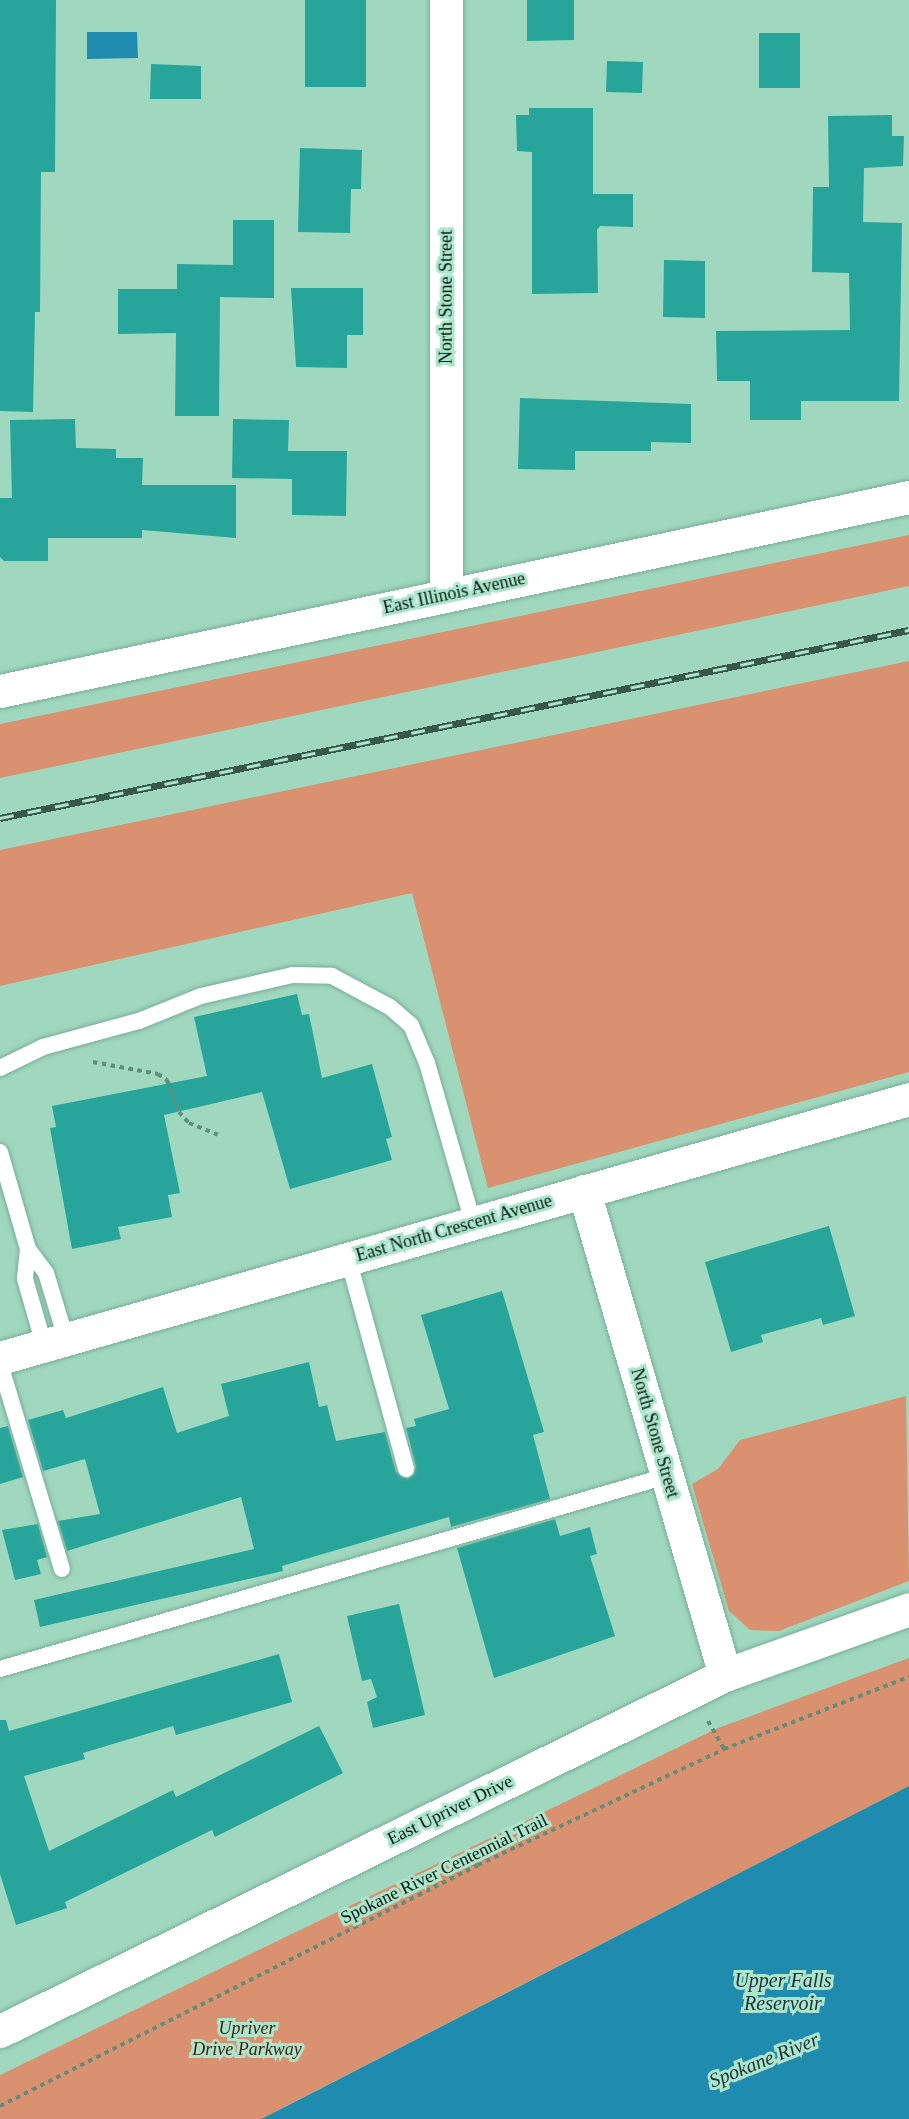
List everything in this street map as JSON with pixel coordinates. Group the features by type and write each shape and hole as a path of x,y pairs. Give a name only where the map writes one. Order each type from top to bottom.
{"street":[{"name":"North Stone Street","path":"446,0 446,594"},
{"name":"East Illinois Avenue","path":"0,691 909,497"},
{"name":"East North Crescent Avenue","path":"0,1358 909,1099"},
{"name":"North Stone Street","path":"584,1191 725,1675"},
{"name":"East Upriver Drive","path":"0,2031 725,1675 909,1609"}],"lane":[{"path":"0,1068 56,1044 224,990 307,973 342,980 403,1016 418,1036 473,1222"},
{"path":"0,1152 28,1249 46,1273 55,1342"},
{"path":"28,1249 25,1279 55,1342"},
{"path":"348,1258 406,1469"},
{"path":"0,1364 62,1569"},
{"path":"0,1669 667,1476"}],"path":[{"path":"56,1044 59,1062 85,1061 158,1074 167,1080 179,1112 189,1123 218,1135"},
{"name":"Spokane River Centennial Trail","path":"0,2106 510,1850 724,1749 909,1677"}],"green space":[{"path":"909,535 909,586 0,778 0,724"},
{"path":"909,661 909,1072 488,1188 412,893 0,986 0,850"},
{"path":"906,1396 909,1581 779,1631 750,1630 729,1611 692,1484 718,1469 740,1440"},
{"name":"Upriver Drive Parkway","path":"909,1658 909,1786 261,2119 0,2119 0,2075 718,1728"}],"water":[{"path":"87,32 137,32 138,58 87,59"},
{"name":"Upper Falls Reservoir","path":"909,1786 909,2119 261,2119 283,2108"}],"building":[{"path":"0,0 56,0 55,172 41,172 40,312 35,312 33,412 0,411"},
{"path":"305,0 366,0 366,87 305,87"},
{"path":"527,0 574,0 574,40 527,41"},
{"path":"759,33 800,33 800,88 759,88"},
{"path":"607,61 643,62 642,93 606,92"},
{"path":"151,64 201,66 201,99 150,99"},
{"path":"529,108 593,108 593,194 633,194 633,227 600,226 597,230 598,293 532,294 532,152 517,151 516,115 529,115"},
{"path":"892,115 892,136 904,136 903,166 864,168 863,222 902,223 899,401 801,401 801,420 750,420 750,381 717,381 716,331 850,330 849,273 812,272 813,187 829,187 828,116"},
{"path":"300,148 362,150 361,189 351,189 350,233 298,232"},
{"path":"233,220 274,220 274,298 220,297 219,416 175,416 176,333 118,334 118,289 177,289 177,264 233,265"},
{"path":"664,260 705,261 705,318 663,317"},
{"path":"291,288 363,288 363,335 347,335 347,368 296,367"},
{"path":"520,398 691,404 691,443 651,442 651,451 575,451 575,470 518,469"},
{"path":"75,419 76,448 116,449 116,458 143,458 142,485 236,485 236,538 142,530 142,538 48,538 48,561 4,561 0,557 0,498 12,498 10,420"},
{"path":"233,419 289,420 288,451 347,451 346,516 292,515 292,479 232,478"},
{"path":"297,994 302,1015 309,1014 322,1078 372,1064 392,1137 386,1139 392,1160 290,1189 262,1092 164,1115 180,1193 168,1195 172,1217 118,1227 121,1239 72,1249 50,1128 56,1127 52,1106 207,1076 194,1017"},
{"path":"829,1226 855,1316 823,1325 821,1318 761,1335 763,1342 731,1352 705,1262"},
{"path":"502,1291 544,1432 533,1435 550,1499 451,1527 449,1517 282,1566 283,1571 40,1627 34,1600 254,1549 241,1497 67,1551 58,1521 100,1514 85,1459 43,1471 28,1420 63,1410 66,1418 163,1387 177,1433 229,1416 221,1384 309,1362 319,1407 327,1405 336,1441 385,1432 396,1472 408,1479 416,1467 406,1428 416,1426 414,1419 449,1409 421,1315"},
{"path":"8,1426 23,1477 0,1484 0,1428"},
{"path":"555,1519 560,1536 590,1527 597,1554 590,1556 615,1636 494,1678 457,1548"},
{"path":"38,1524 47,1557 37,1560 41,1574 15,1580 2,1530"},
{"path":"399,1604 425,1715 373,1728 367,1702 377,1697 371,1679 362,1681 347,1616"},
{"path":"279,1654 292,1702 176,1735 173,1726 83,1753 85,1759 24,1776 49,1851 173,1790 176,1797 319,1726 343,1773 215,1837 212,1830 65,1902 67,1908 16,1925 0,1874 0,1720 6,1720 9,1731"}],"railway":[{"path":"0,818 909,630"}],"water label":[{"name":"Spokane River","path":"764,2060"}]}
